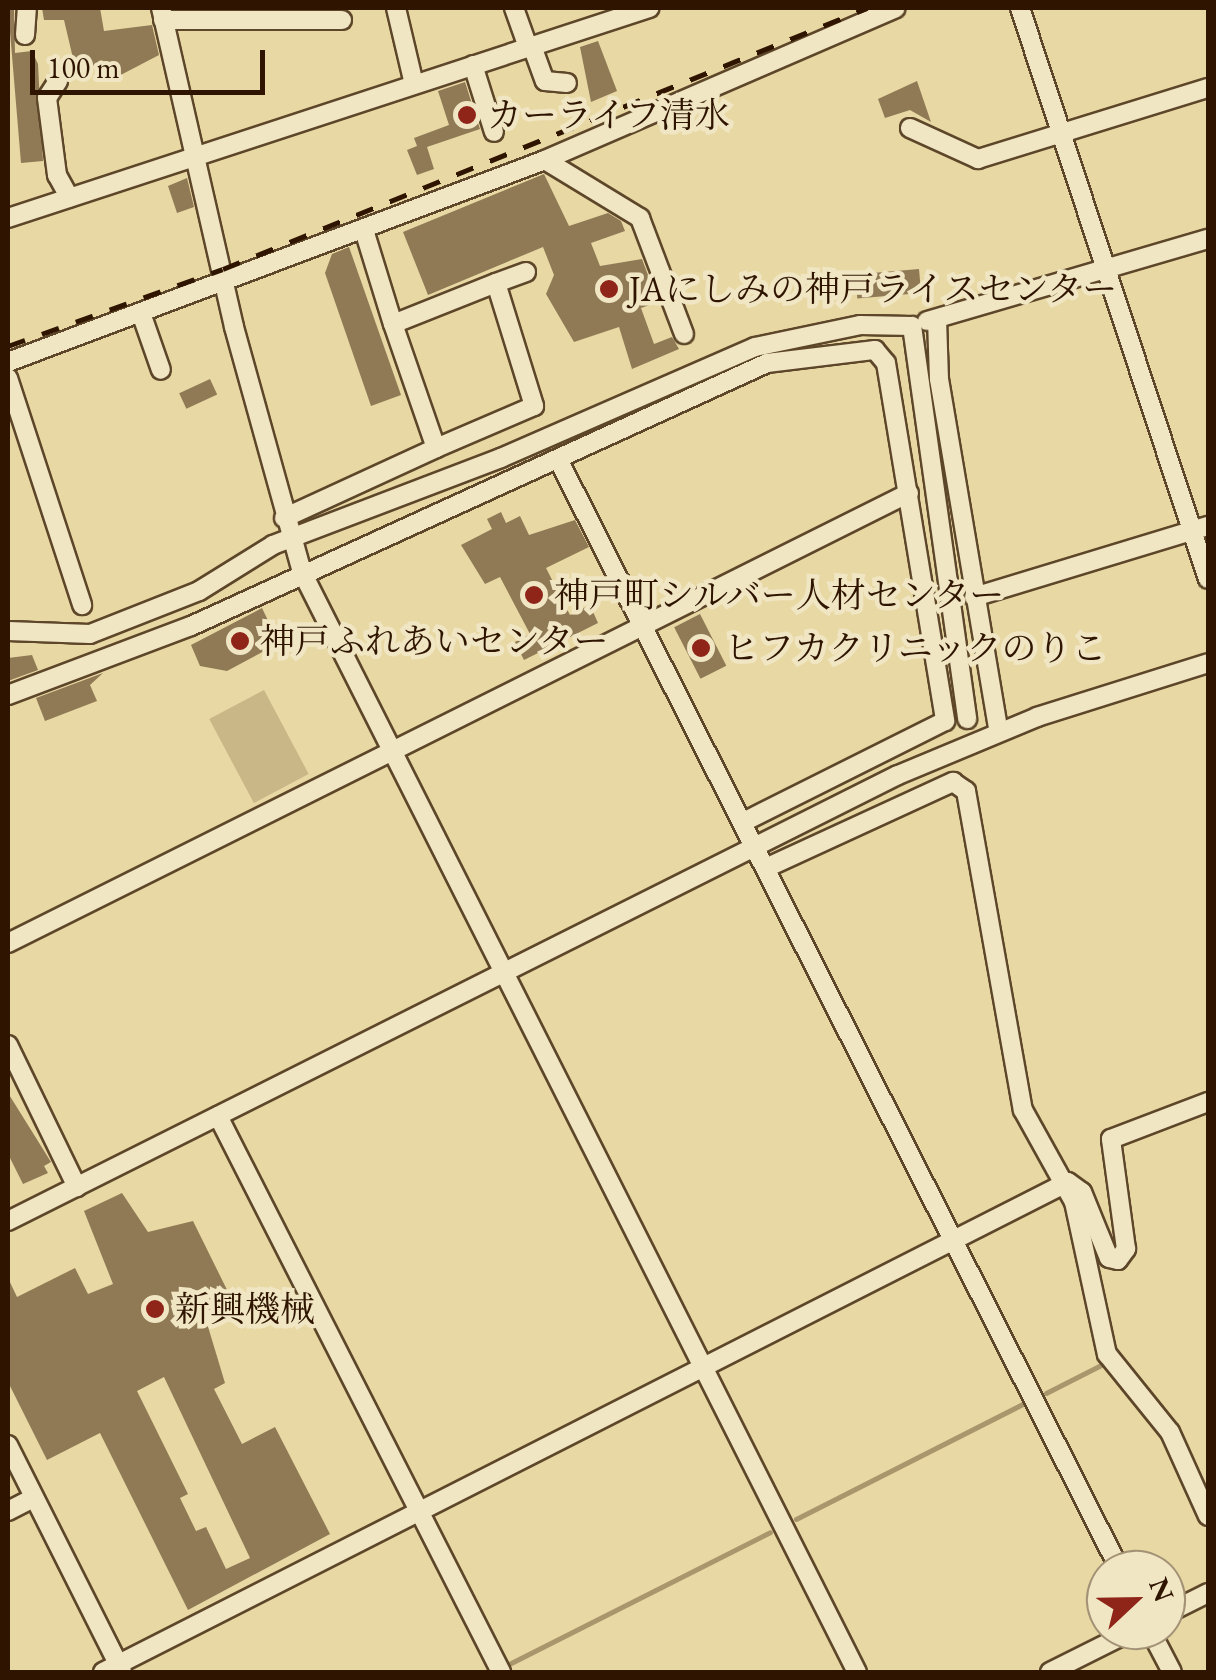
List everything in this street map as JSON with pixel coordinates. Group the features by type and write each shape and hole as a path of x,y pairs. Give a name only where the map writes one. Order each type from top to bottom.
{"street":[{"path":"25,35 27,8"},
{"path":"396,8 414,84"},
{"path":"514,8 546,81 567,83"},
{"path":"8,218 649,8"},
{"path":"8,362 546,160 896,8"},
{"path":"1026,9 1106,271 1200,528 1208,580"},
{"path":"342,20 162,14 290,539 390,756 857,1672"},
{"path":"472,65 494,132"},
{"path":"58,81 48,98 57,175 70,198"},
{"path":"910,128 978,159 1208,88"},
{"path":"546,160 640,218 684,334"},
{"path":"364,230 436,448"},
{"path":"8,630 90,634 200,591 290,539 755,347 860,325 912,326 1208,239"},
{"path":"393,324 526,272"},
{"path":"284,518 534,406 496,283"},
{"path":"141,313 161,370"},
{"path":"937,318 939,379 999,732"},
{"path":"912,326 967,719"},
{"path":"8,695 191,626 302,572 767,363 875,350 886,362 945,721 743,822"},
{"path":"8,378 82,605"},
{"path":"558,459 768,866 1110,1550"},
{"path":"8,944 909,493"},
{"path":"974,596 1200,528"},
{"path":"8,1222 755,844 999,732 1208,664"},
{"path":"768,866 953,782 966,792 1023,1110 1049,1168 1082,1192 1109,1258 1118,1260 1125,1236 1111,1139 1208,1102"},
{"path":"8,1045 77,1187"},
{"path":"218,1116 501,1672"},
{"path":"8,1445 114,1670 419,1510 1068,1182"},
{"path":"1068,1182 1107,1354 1170,1432 1208,1516"},
{"path":"8,1512 34,1498"},
{"path":"1050,1672 1094,1650"}],"shaded area":[{"path":"264,690 309,774 254,803 209,719"}],"building":[{"path":"8,8 14,8 15,53 32,51 38,64 43,161 21,163"},
{"path":"42,8 100,8 104,31 152,25 159,55 113,79 107,62 76,71 64,20 44,20"},
{"path":"598,41 617,91 591,102 580,47"},
{"path":"917,81 931,122 910,110 885,118 878,99"},
{"path":"465,82 480,129 427,147 434,169 417,175 407,150 417,146 414,138 449,125 438,91"},
{"path":"544,174 569,226 608,213 621,221 625,231 591,243 600,266 642,259 658,302 641,308 654,344 672,337 679,349 632,369 619,327 574,342 546,294 554,275 543,247 428,295 403,232"},
{"path":"187,178 194,207 177,213 168,186"},
{"path":"349,247 401,395 371,406 325,273 332,254"},
{"path":"919,269 921,293 857,298 855,275"},
{"path":"210,379 217,394 186,409 179,393"},
{"name":"神戸町シルバー人材センター","path":"501,512 506,523 520,516 529,535 575,520 589,547 546,568 570,615 590,605 598,623 524,660 515,642 530,634 500,577 485,584 461,545 492,529 487,519"},
{"name":"神戸ふれあいセンター","path":"262,608 274,633 296,634 227,671 200,666 191,645"},
{"name":"ヒフカクリニックのりこ","path":"700,614 726,666 700,679 674,627"},
{"path":"32,655 38,670 8,681 8,658"},
{"path":"103,673 90,685 97,701 45,721 36,698"},
{"path":"8,1093 51,1162 44,1166 48,1173 23,1184 8,1154"},
{"path":"122,1193 148,1232 193,1221 235,1306 206,1320 225,1383 214,1389 242,1444 275,1427 330,1534 188,1610 100,1433 47,1460 8,1382 8,1278 17,1297 75,1268 88,1294 113,1284 84,1211","holes":["164,1377 250,1558 226,1569 206,1527 196,1531 180,1498 188,1494 137,1391"]}],"waterway":[{"path":"1046,1393 1103,1364"},
{"path":"796,1519 1023,1404"},
{"path":"511,1663 770,1532"}],"railway":[{"path":"8,346 223,269 867,8"}],"place":[{"name":"カーライフ清水","path":"467,115"},
{"name":"JAにしみの神戸ライスセンター","path":"609,289"},
{"name":"神戸町シルバー人材センター","path":"534,595"},
{"name":"神戸ふれあいセンター","path":"240,641"},
{"name":"ヒフカクリニックのりこ","path":"701,648"},
{"name":"新興機械","path":"155,1309"}]}
